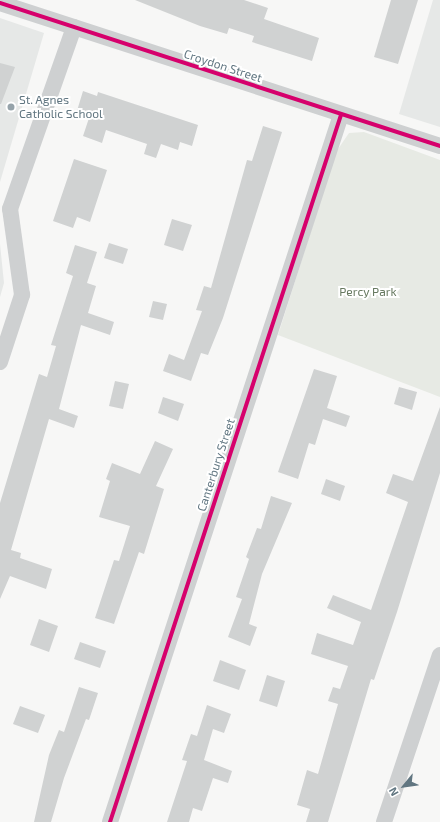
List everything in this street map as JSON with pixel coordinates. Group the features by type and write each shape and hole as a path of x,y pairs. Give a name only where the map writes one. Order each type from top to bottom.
{"street":[{"name":"Croydon Street","path":"0,4 440,146"},
{"path":"0,362 22,295 10,209 74,27"},
{"name":"Canterbury Street","path":"110,822 341,115"},
{"path":"384,822 440,655"}],"shaded area":[{"path":"433,0 440,0 440,127 399,114"},
{"name":"St. Agnes Catholic School","path":"0,18 44,33 0,182"},
{"path":"0,244 4,283 0,297"}],"green space":[{"name":"Percy Park","path":"364,132 440,160 440,397 278,335 336,152 349,133"}],"building":[{"path":"135,0 244,0 268,8 264,19 319,38 312,61 252,42 254,36 229,28 227,34 200,26"},
{"path":"391,0 418,0 398,64 374,57"},
{"path":"0,63 15,67 1,104 0,104"},
{"path":"83,91 97,96 98,92 198,125 192,146 180,142 178,150 161,144 156,158 144,154 147,144 106,130 102,143 83,136 89,118 76,114"},
{"path":"263,126 282,132 223,318 208,355 201,353 191,381 163,371 169,354 184,360 202,311 196,310 204,286 211,288 247,160 252,161"},
{"path":"74,159 107,170 90,222 77,217 73,228 53,221"},
{"path":"172,219 192,225 183,251 164,245"},
{"path":"109,243 128,249 123,264 104,258"},
{"path":"75,245 97,252 87,283 96,286 88,313 114,322 110,335 81,325 59,409 78,416 74,428 49,419 11,550 21,553 20,558 52,569 46,589 10,576 0,599 0,503 39,374 47,377 56,346 51,345 73,276 66,273"},
{"path":"153,301 167,304 163,320 149,317"},
{"path":"314,369 337,376 327,408 350,416 346,427 323,419 315,445 309,443 298,479 278,472"},
{"path":"115,381 129,384 123,409 109,406"},
{"path":"399,387 417,392 412,410 394,404"},
{"path":"163,397 184,404 178,421 158,413"},
{"path":"440,407 440,473 397,612 374,680 371,679 328,822 306,822 310,809 297,805 307,770 318,774 338,704 328,701 333,687 340,689 348,666 311,654 317,633 353,645 361,622 327,608 333,595 371,610 408,502 386,493 393,474 413,481"},
{"path":"155,441 173,449 156,486 164,489 144,554 139,552 114,624 95,618 114,560 119,561 130,526 99,517 110,481 106,479 112,463 140,474"},
{"path":"326,479 345,486 340,501 321,494"},
{"path":"271,496 292,503 262,574 249,624 257,627 250,646 228,637 242,599 236,597 249,559 246,557 257,528 261,529"},
{"path":"39,619 58,626 49,652 30,645"},
{"path":"80,642 106,651 100,668 74,659"},
{"path":"220,660 246,670 239,690 213,681"},
{"path":"267,675 285,681 277,707 259,701"},
{"path":"79,687 98,693 89,720 86,719 64,778 51,822 34,822 49,755 59,730 64,732"},
{"path":"207,705 231,714 224,733 213,729 204,760 232,771 228,783 213,778 202,811 193,808 189,822 167,822 187,761 182,760 191,734 197,736"},
{"path":"20,706 45,715 38,733 13,724"}],"cycle path":[{"path":"0,3 440,146"},
{"path":"110,822 341,115"}],"place":[{"name":"St. Agnes Catholic School","path":"11,107"}]}
